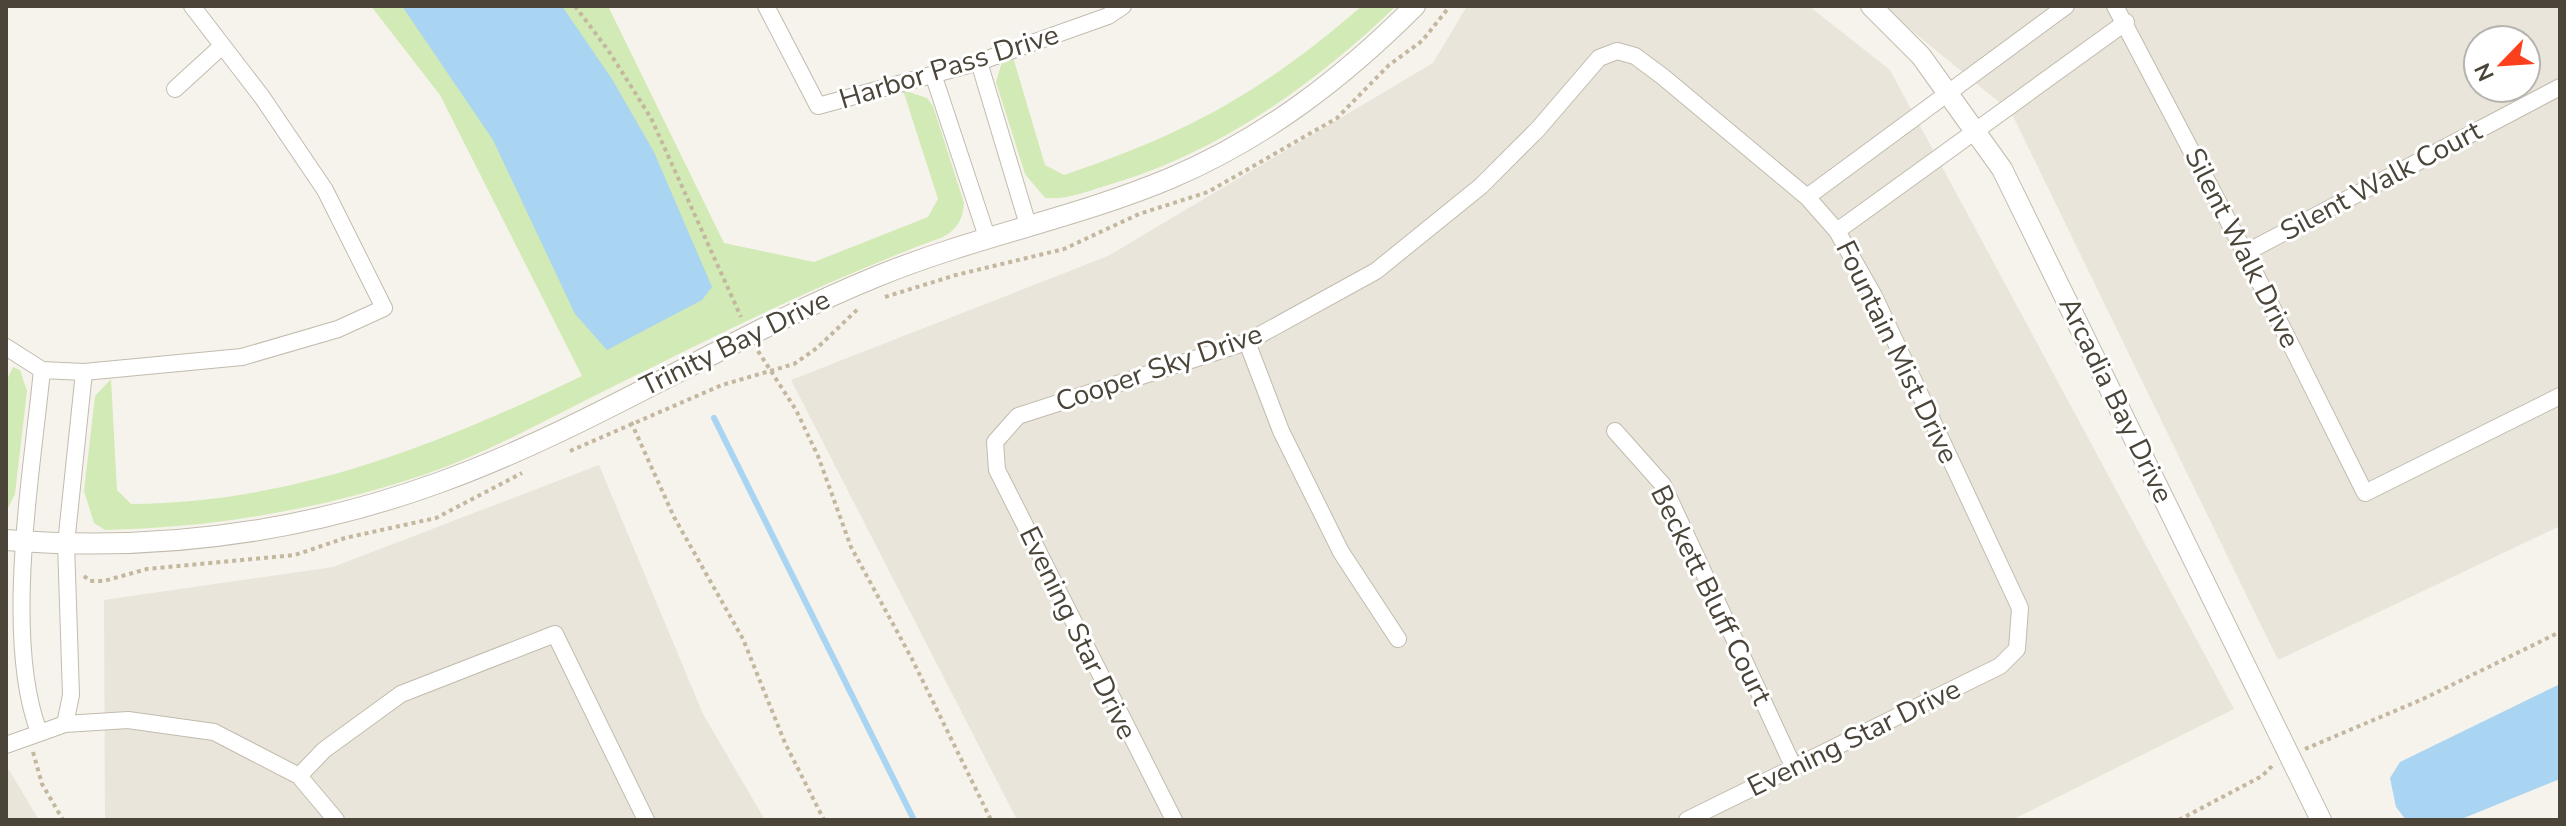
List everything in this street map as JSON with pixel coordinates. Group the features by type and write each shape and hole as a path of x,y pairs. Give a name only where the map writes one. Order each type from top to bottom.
{"street":[{"path":"6,347 42,370 84,372 242,357 338,329 384,308 325,190 192,6"},
{"name":"Harbor Pass Drive","path":"766,6 818,106 979,62 1108,16 1123,6"},
{"name":"Trinity Bay Drive","path":"16,541 123,544 229,535 315,520 426,487 517,450 802,308 881,275 987,237 1169,178 1228,150 1281,119 1329,85 1363,58 1415,6"},
{"name":"Arcadia Bay Drive","path":"1871,6 1921,56 2002,169 2321,820"},
{"path":"1807,197 2066,6"},
{"name":"Silent Walk Drive","path":"2115,6 2245,253 2365,493 2560,396"},
{"path":"1837,231 2126,22"},
{"path":"175,89 222,46"},
{"name":"Fountain Mist Drive","path":"1617,51 1635,56 1662,76 1807,197 1837,231 1874,296 2020,608 2017,649"},
{"name":"Cooper Sky Drive","path":"995,442 1018,416 1247,342 1376,271 1481,186 1538,129 1599,58 1617,51"},
{"path":"979,62 1028,225"},
{"path":"933,74 987,237"},
{"name":"Silent Walk Court","path":"2245,253 2560,87"},
{"path":"1247,342 1281,431 1341,552 1398,639"},
{"path":"33,734 27,700 16,541 42,370"},
{"path":"65,724 71,695 66,544 84,372"},
{"name":"Beckett Bluff Court","path":"1615,431 1663,485 1794,768"},
{"name":"Evening Star Drive","path":"995,442 997,470 1174,820"},
{"path":"299,776 324,750 401,694 555,634 646,820"},
{"name":"Evening Star Drive","path":"1687,820 1974,680 2000,666 2017,649"},
{"path":"6,745 65,724 128,720 199,728 214,732 299,776 336,820"}],"path":[{"path":"575,6 651,118 742,319"},
{"path":"875,301 956,275 1064,249 1139,214 1208,192 1337,118 1389,65 1422,41 1450,6"},
{"path":"567,452 722,385 773,372 817,348 860,307"},
{"path":"754,345 773,372 818,456 851,547 912,659 991,820"},
{"path":"631,422 674,517 743,639 785,743 824,820"},
{"path":"80,574 90,581 104,581 147,569 295,555 345,538 436,518 534,467"},
{"path":"2179,820 2262,776 2276,761 2423,699 2560,632"},
{"path":"33,734 42,784 63,820"}],"shaded area":[{"path":"1467,6 1809,6 1890,70 2234,709 2012,820 1017,820 791,380 1108,256 1433,63"},
{"path":"1882,6 2560,6 2560,526 2278,660 2011,112"},
{"path":"599,465 703,714 765,820 105,820 104,600 333,567"},
{"path":"6,765 39,820 6,820"}],"green space":[{"path":"371,6 608,6 724,243 814,262 928,217 938,199 903,90 927,98 933,106 964,203 961,219 943,237 775,308 497,445 426,474 348,497 268,514 187,525 105,530 94,523 84,491 95,396 111,379 117,490 131,504 191,501 250,493 364,466 474,425 582,376 440,95"},
{"path":"1362,6 1396,6 1297,90 1186,156 1083,193 1060,198 1045,198 1025,174 996,82 1002,62 1013,57 1045,165 1064,175 1149,143 1222,107 1291,63"},
{"path":"13,367 20,370 27,391 15,494 6,512 6,382"}],"water":[{"path":"402,6 562,6 612,79 654,152 712,287 702,300 607,350 575,314 493,140"},
{"path":"2560,684 2560,779 2459,820 2406,820 2396,807 2390,778 2400,762"}],"waterway":[{"path":"714,418 914,820"}]}
